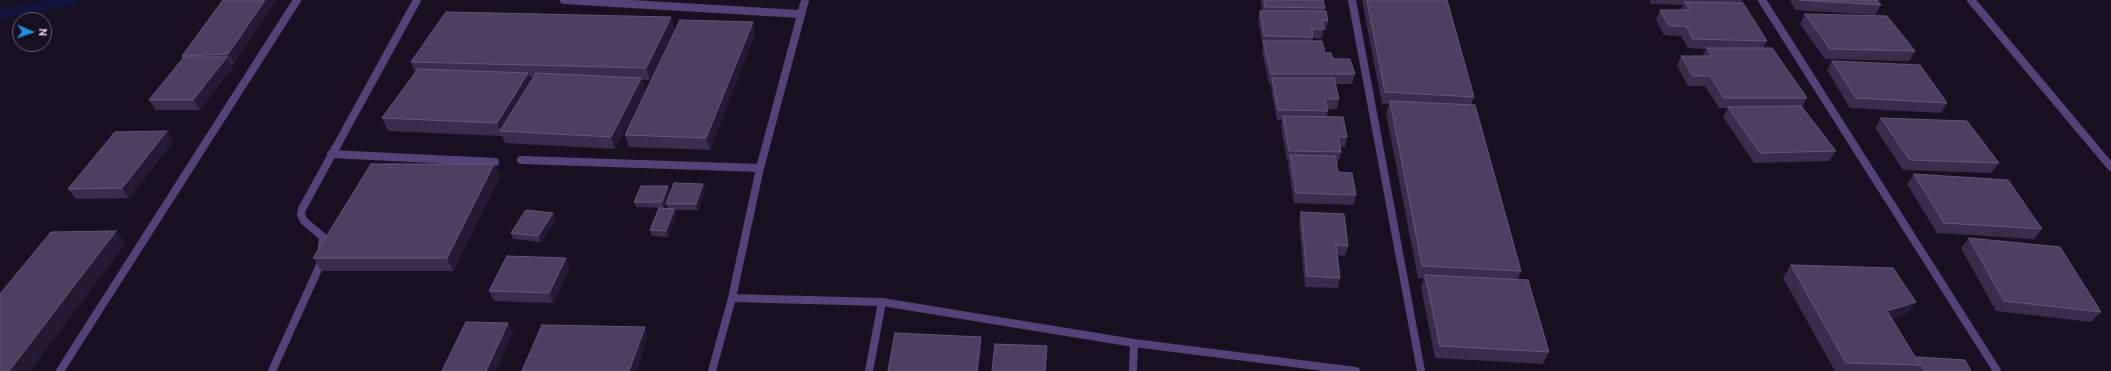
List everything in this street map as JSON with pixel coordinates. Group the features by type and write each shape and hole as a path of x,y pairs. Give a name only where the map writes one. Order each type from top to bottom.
{"street":[{"path":"60,371 297,0"},
{"path":"272,371 320,265 324,247 323,237 304,221 301,215 302,209 417,0"},
{"path":"566,0 800,14"},
{"path":"684,7 687,0"},
{"path":"712,371 732,298 760,168 800,14 805,0"},
{"path":"1352,0 1421,371"},
{"path":"1762,0 1997,371"},
{"path":"1971,0 2111,167"},
{"path":"332,154 495,162"},
{"path":"521,160 760,168"},
{"path":"732,298 882,302 1134,343 1356,371"},
{"path":"869,371 882,302"},
{"path":"1133,371 1134,343"}],"building":[{"path":"223,0 265,0 228,54 182,56"},
{"path":"1264,0 1323,0 1325,8 1265,7"},
{"path":"1367,0 1447,0 1474,97 1385,92"},
{"path":"1800,0 1877,0 1881,5"},
{"path":"1685,2 1743,3 1767,41 1693,39 1686,26 1669,26 1660,10 1690,10"},
{"path":"1260,11 1326,11 1328,21 1322,20 1324,29 1312,29 1313,37 1264,36"},
{"path":"446,12 671,17 646,68 411,62"},
{"path":"1805,14 1887,16 1915,51 1830,49"},
{"path":"680,20 753,22 706,138 625,135"},
{"path":"1263,41 1322,41 1325,53 1331,53 1333,59 1350,59 1355,74 1271,74"},
{"path":"1707,48 1772,48 1807,98 1724,98 1710,76 1693,76 1681,56 1712,56"},
{"path":"184,57 227,57 193,100 149,100"},
{"path":"1832,61 1920,65 1947,103 1856,98"},
{"path":"418,69 528,73 497,123 382,118"},
{"path":"536,73 641,78 611,137 500,131"},
{"path":"1272,78 1334,78 1339,99 1325,99 1328,111 1278,110"},
{"path":"1390,101 1475,105 1521,271 1422,266"},
{"path":"1801,106 1836,151 1760,153 1728,107"},
{"path":"1283,116 1343,117 1347,137 1338,137 1341,152 1289,151"},
{"path":"1881,118 1967,121 1999,163 1910,160"},
{"path":"167,131 122,188 68,189 115,132"},
{"path":"1290,155 1335,156 1338,172 1352,173 1356,195 1296,193"},
{"path":"371,164 494,164 447,258 313,258"},
{"path":"1914,174 2008,180 2042,229 1944,223"},
{"path":"674,183 703,184 696,204 666,204"},
{"path":"641,186 668,186 662,202 634,202"},
{"path":"659,208 674,209 666,231 650,230"},
{"path":"526,210 553,213 538,236 511,233"},
{"path":"1301,212 1344,214 1348,246 1336,245 1340,278 1307,276"},
{"path":"116,231 9,371 0,371 0,294 51,232"},
{"path":"1969,238 2060,247 2101,312 2004,301"},
{"path":"507,256 566,258 549,293 489,291"},
{"path":"1791,265 1893,268 1916,302 1887,311 1920,365 1846,363"},
{"path":"1425,275 1528,280 1549,352 1440,346"},
{"path":"466,322 508,323 486,371 442,371"},
{"path":"542,325 645,327 629,371 522,371"},
{"path":"895,333 981,337 977,371 888,371"},
{"path":"995,344 1047,346 1045,371 992,371"},
{"path":"1917,357 1965,360 1971,371 1925,371"}],"waterway":[{"path":"0,14 74,0"}]}
